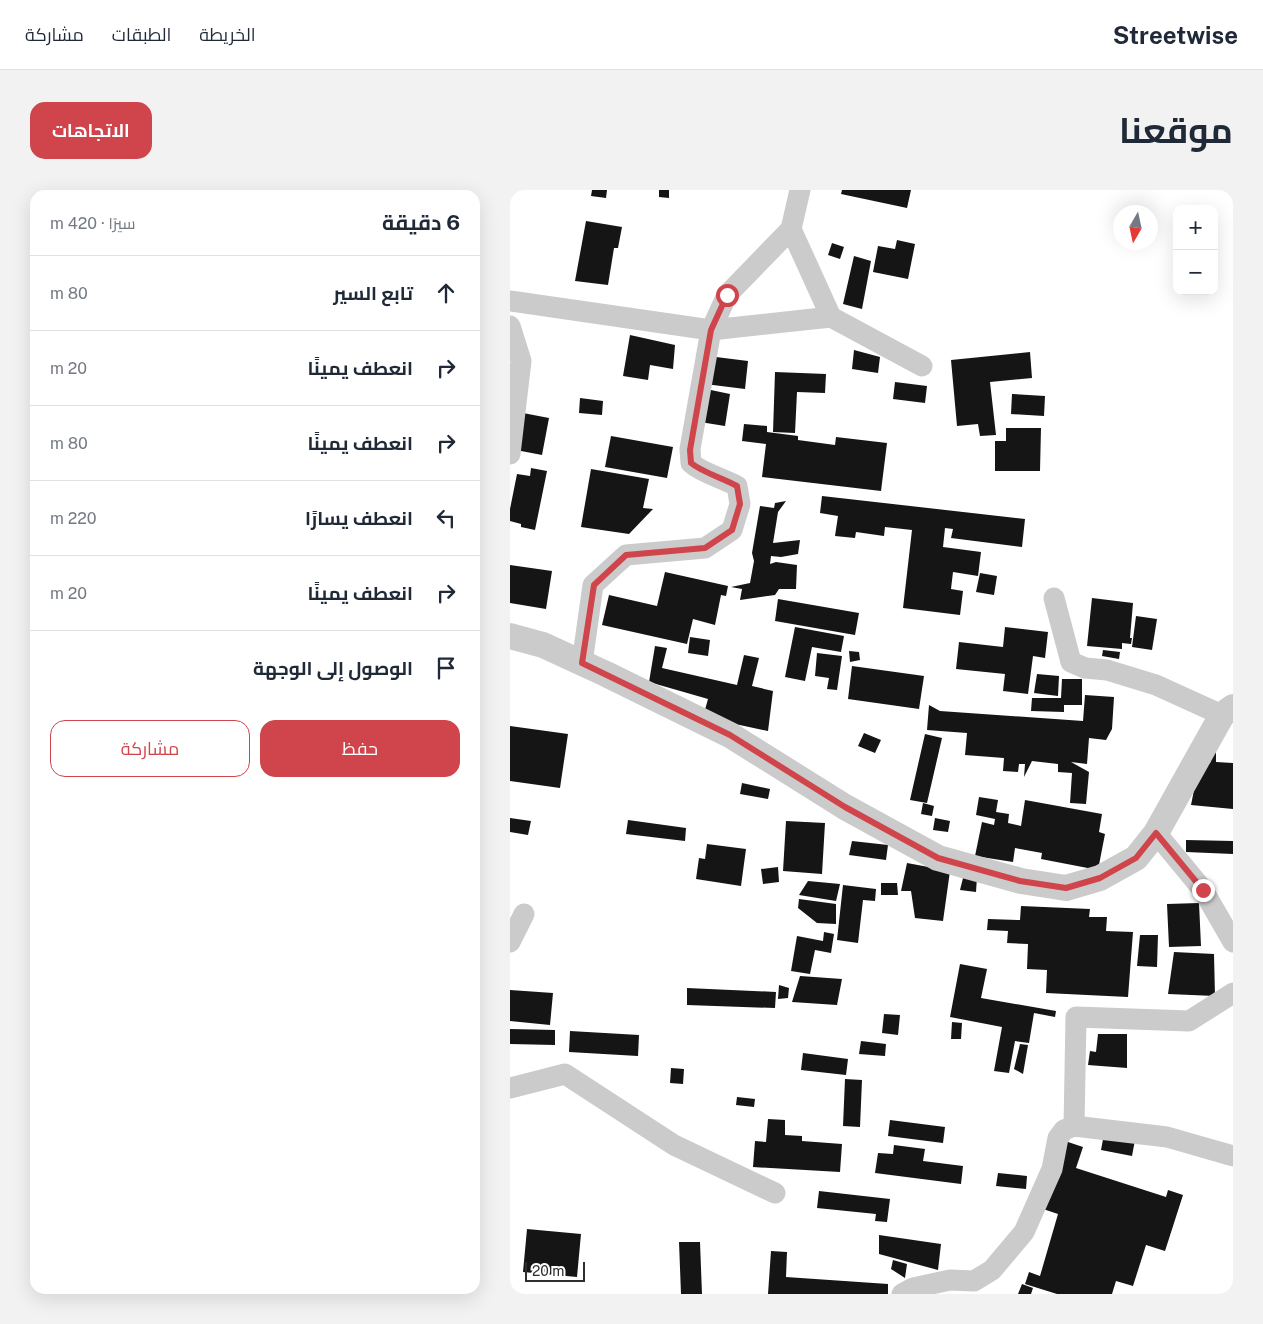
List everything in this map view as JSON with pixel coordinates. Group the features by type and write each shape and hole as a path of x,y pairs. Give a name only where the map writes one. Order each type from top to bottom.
{"street":[{"path":"582,663 594,585 626,555 705,548 732,530 740,504 737,486 716,474 700,470 691,463 690,450 711,330 727,295 791,229 800,190"},
{"path":"791,229 831,317"},
{"path":"510,301 711,330 831,317 922,366"},
{"path":"510,326 521,361 510,454"},
{"path":"510,636 543,645 730,735 845,807 938,858 1020,881 1066,888 1100,878 1136,858 1156,833 1228,711 1156,685 1107,670 1085,668 1071,662 1054,598"},
{"path":"1156,833 1203,890 1233,942"},
{"path":"510,942 524,914"},
{"path":"1074,1126 1076,1016 1189,1021 1233,993"},
{"path":"510,1088 564,1074 674,1145 775,1193"},
{"path":"902,1294 913,1288 950,1280 974,1281 992,1270 1024,1232 1052,1170 1058,1138 1064,1130 1074,1126 1167,1137 1233,1156"}],"building":[{"path":"592,190 607,190 606,198 591,196"},
{"path":"659,190 669,190 669,198 659,197"},
{"path":"842,190 911,190 907,208 841,194"},
{"path":"586,221 622,227 618,248 614,248 608,285 575,281"},
{"path":"897,240 915,244 908,279 873,272 878,246 895,249"},
{"path":"832,243 844,247 840,259 828,255"},
{"path":"854,256 871,261 862,309 843,304"},
{"path":"630,335 675,345 673,369 650,365 648,380 623,376"},
{"path":"854,350 880,357 878,373 852,369"},
{"path":"1030,352 1032,378 990,382 996,435 980,436 978,424 957,426 951,360"},
{"path":"708,356 748,361 745,389 705,384"},
{"path":"775,372 826,374 825,393 797,392 795,433 773,432"},
{"path":"895,382 927,386 925,403 893,399"},
{"path":"706,389 730,394 725,426 700,422"},
{"path":"1012,394 1045,396 1044,416 1011,414"},
{"path":"580,398 603,401 602,415 579,413"},
{"path":"523,413 549,418 542,455 516,450"},
{"path":"744,424 767,426 767,432 798,436 798,440 835,445 836,437 887,443 881,491 762,477 766,444 742,441"},
{"path":"1006,428 1041,428 1040,471 995,471 995,441 1006,441"},
{"path":"611,436 673,447 667,478 605,467"},
{"path":"531,468 547,471 535,530 521,527 521,524 510,521 510,509 517,474 530,476"},
{"path":"591,469 649,479 643,508 653,509 629,534 581,527"},
{"path":"822,496 1025,519 1022,547 951,538 953,529 945,528 943,547 981,552 978,576 953,572 951,589 963,591 960,615 903,608 912,530 885,527 884,536 856,532 855,538 835,536 838,516 820,513"},
{"path":"786,501 778,512 773,543 800,540 798,554 781,557 771,556 770,564 776,562 797,565 796,589 779,589 775,595 740,600 742,589 731,587 750,583 754,561 752,553 760,506 774,508 775,503"},
{"path":"510,565 552,571 546,609 510,603"},
{"path":"665,572 728,586 726,596 721,595 715,625 693,619 687,644 602,625 609,595 657,606"},
{"path":"980,573 997,576 994,595 976,592"},
{"path":"1092,598 1133,603 1131,644 1122,643 1122,649 1087,646"},
{"path":"778,599 859,613 855,635 775,621"},
{"path":"1136,616 1157,619 1152,650 1132,647"},
{"path":"795,627 844,636 841,652 812,647 805,681 785,677"},
{"path":"1005,627 1048,632 1045,658 1033,656 1028,694 1003,691 1005,674 956,669 959,642 1003,647"},
{"path":"690,637 710,640 708,656 688,653"},
{"path":"655,646 667,648 662,668 737,685 744,655 759,658 752,686 773,691 768,731 703,717 708,699 649,682"},
{"path":"1103,650 1120,652 1119,659 1102,656"},
{"path":"849,651 859,652 860,660 850,662"},
{"path":"817,653 842,656 837,690 827,689 829,678 815,676"},
{"path":"852,666 924,676 919,709 848,699"},
{"path":"1037,674 1059,676 1058,696 1034,693"},
{"path":"1062,679 1082,679 1082,705 1064,705 1064,712 1031,711 1032,698 1061,698"},
{"path":"1085,695 1114,697 1112,729 1106,740 1089,738 1087,764 1071,762 1089,772 1086,804 1070,803 1072,773 1058,772 1058,764 1032,761 1024,777 1025,764 1019,764 1018,772 1003,771 1004,758 965,755 967,733 927,730 929,705 940,711 1083,721"},
{"path":"510,726 568,734 560,788 510,781"},
{"path":"864,733 881,740 875,753 858,746"},
{"path":"925,734 942,738 927,803 910,800"},
{"path":"1216,747 1216,762 1233,763 1233,809 1191,805 1199,765 1210,763"},
{"path":"742,783 770,789 768,799 740,794"},
{"path":"979,797 998,800 996,812 1009,814 1008,823 1021,826 1025,800 1102,814 1099,832 1105,834 1098,870 1041,859 1042,853 1015,848 1013,862 975,856 982,822 994,825 995,819 976,815"},
{"path":"923,803 934,806 932,816 921,814"},
{"path":"510,818 531,821 528,835 510,832"},
{"path":"935,818 950,821 948,832 933,830"},
{"path":"628,820 686,828 685,841 626,834"},
{"path":"786,821 825,823 822,874 783,871"},
{"path":"1186,840 1233,841 1233,854 1186,852"},
{"path":"852,841 888,845 886,860 849,855"},
{"path":"707,844 746,849 741,886 696,879 699,858 705,859"},
{"path":"907,863 950,871 943,921 915,918 911,891 901,891"},
{"path":"778,867 779,882 763,884 761,869"},
{"path":"964,874 977,877 976,892 960,890"},
{"path":"808,881 840,884 836,901 799,895"},
{"path":"881,883 897,883 898,895 881,895"},
{"path":"843,885 876,889 875,901 863,900 858,943 837,940"},
{"path":"799,899 836,904 836,924 817,923 798,908"},
{"path":"1199,903 1201,946 1169,947 1167,904"},
{"path":"1021,906 1090,909 1089,917 1107,917 1106,931 1133,932 1128,997 1046,993 1047,970 1027,969 1028,944 1007,943 1008,931 987,930 988,919 1020,920"},
{"path":"824,932 834,934 831,953 815,950 810,974 791,971 797,936 823,941"},
{"path":"1140,935 1158,935 1157,967 1137,966"},
{"path":"1174,952 1214,954 1215,996 1168,994"},
{"path":"960,964 987,969 981,998 1056,1011 1055,1017 1034,1013 1029,1043 1015,1041 1009,1073 994,1071 1002,1027 950,1017"},
{"path":"800,976 842,979 837,1005 792,1002"},
{"path":"779,985 789,988 788,998 778,999"},
{"path":"687,988 776,992 775,1008 687,1005"},
{"path":"510,990 553,993 550,1025 510,1021"},
{"path":"884,1014 900,1015 898,1035 882,1033"},
{"path":"952,1022 962,1023 961,1039 951,1039"},
{"path":"510,1029 555,1030 555,1045 510,1044"},
{"path":"570,1031 639,1035 638,1056 569,1052"},
{"path":"1098,1034 1127,1034 1127,1068 1088,1065 1090,1051 1096,1052"},
{"path":"861,1041 886,1044 885,1056 859,1054"},
{"path":"1020,1044 1028,1045 1023,1074 1014,1069"},
{"path":"803,1053 848,1059 846,1075 801,1070"},
{"path":"671,1068 684,1069 683,1084 670,1083"},
{"path":"845,1079 862,1080 860,1127 843,1126"},
{"path":"737,1097 755,1099 754,1107 736,1105"},
{"path":"768,1119 785,1120 785,1135 802,1136 802,1141 842,1144 840,1172 753,1167 755,1141 766,1142"},
{"path":"890,1120 945,1127 943,1143 888,1136"},
{"path":"1104,1134 1135,1140 1132,1156 1101,1150"},
{"path":"1065,1141 1083,1147 1076,1168 1166,1197 1168,1190 1183,1195 1165,1251 1146,1245 1133,1286 1116,1281 1112,1294 1057,1294 1025,1284 1029,1272 1040,1276 1058,1214 1043,1209"},
{"path":"894,1145 925,1149 923,1161 963,1166 961,1184 875,1173 878,1153 893,1154"},
{"path":"998,1173 1027,1176 1026,1189 996,1186"},
{"path":"819,1191 890,1199 887,1222 875,1221 876,1214 817,1208"},
{"path":"527,1229 581,1234 577,1277 523,1272"},
{"path":"879,1235 941,1244 938,1270 879,1254"},
{"path":"679,1242 700,1242 702,1294 681,1294"},
{"path":"771,1251 787,1252 786,1277 888,1284 888,1294 768,1294"},
{"path":"893,1260 907,1264 905,1278 891,1269"},
{"path":"1022,1284 1033,1288 1031,1294 1018,1294"}],"route":[{"path":"727,295 711,330 690,450 691,463 700,470 716,474 737,486 740,504 732,530 705,548 626,555 594,585 582,663 730,735 845,807 938,858 1020,881 1066,888 1100,878 1136,858 1156,833 1203,890"}]}
